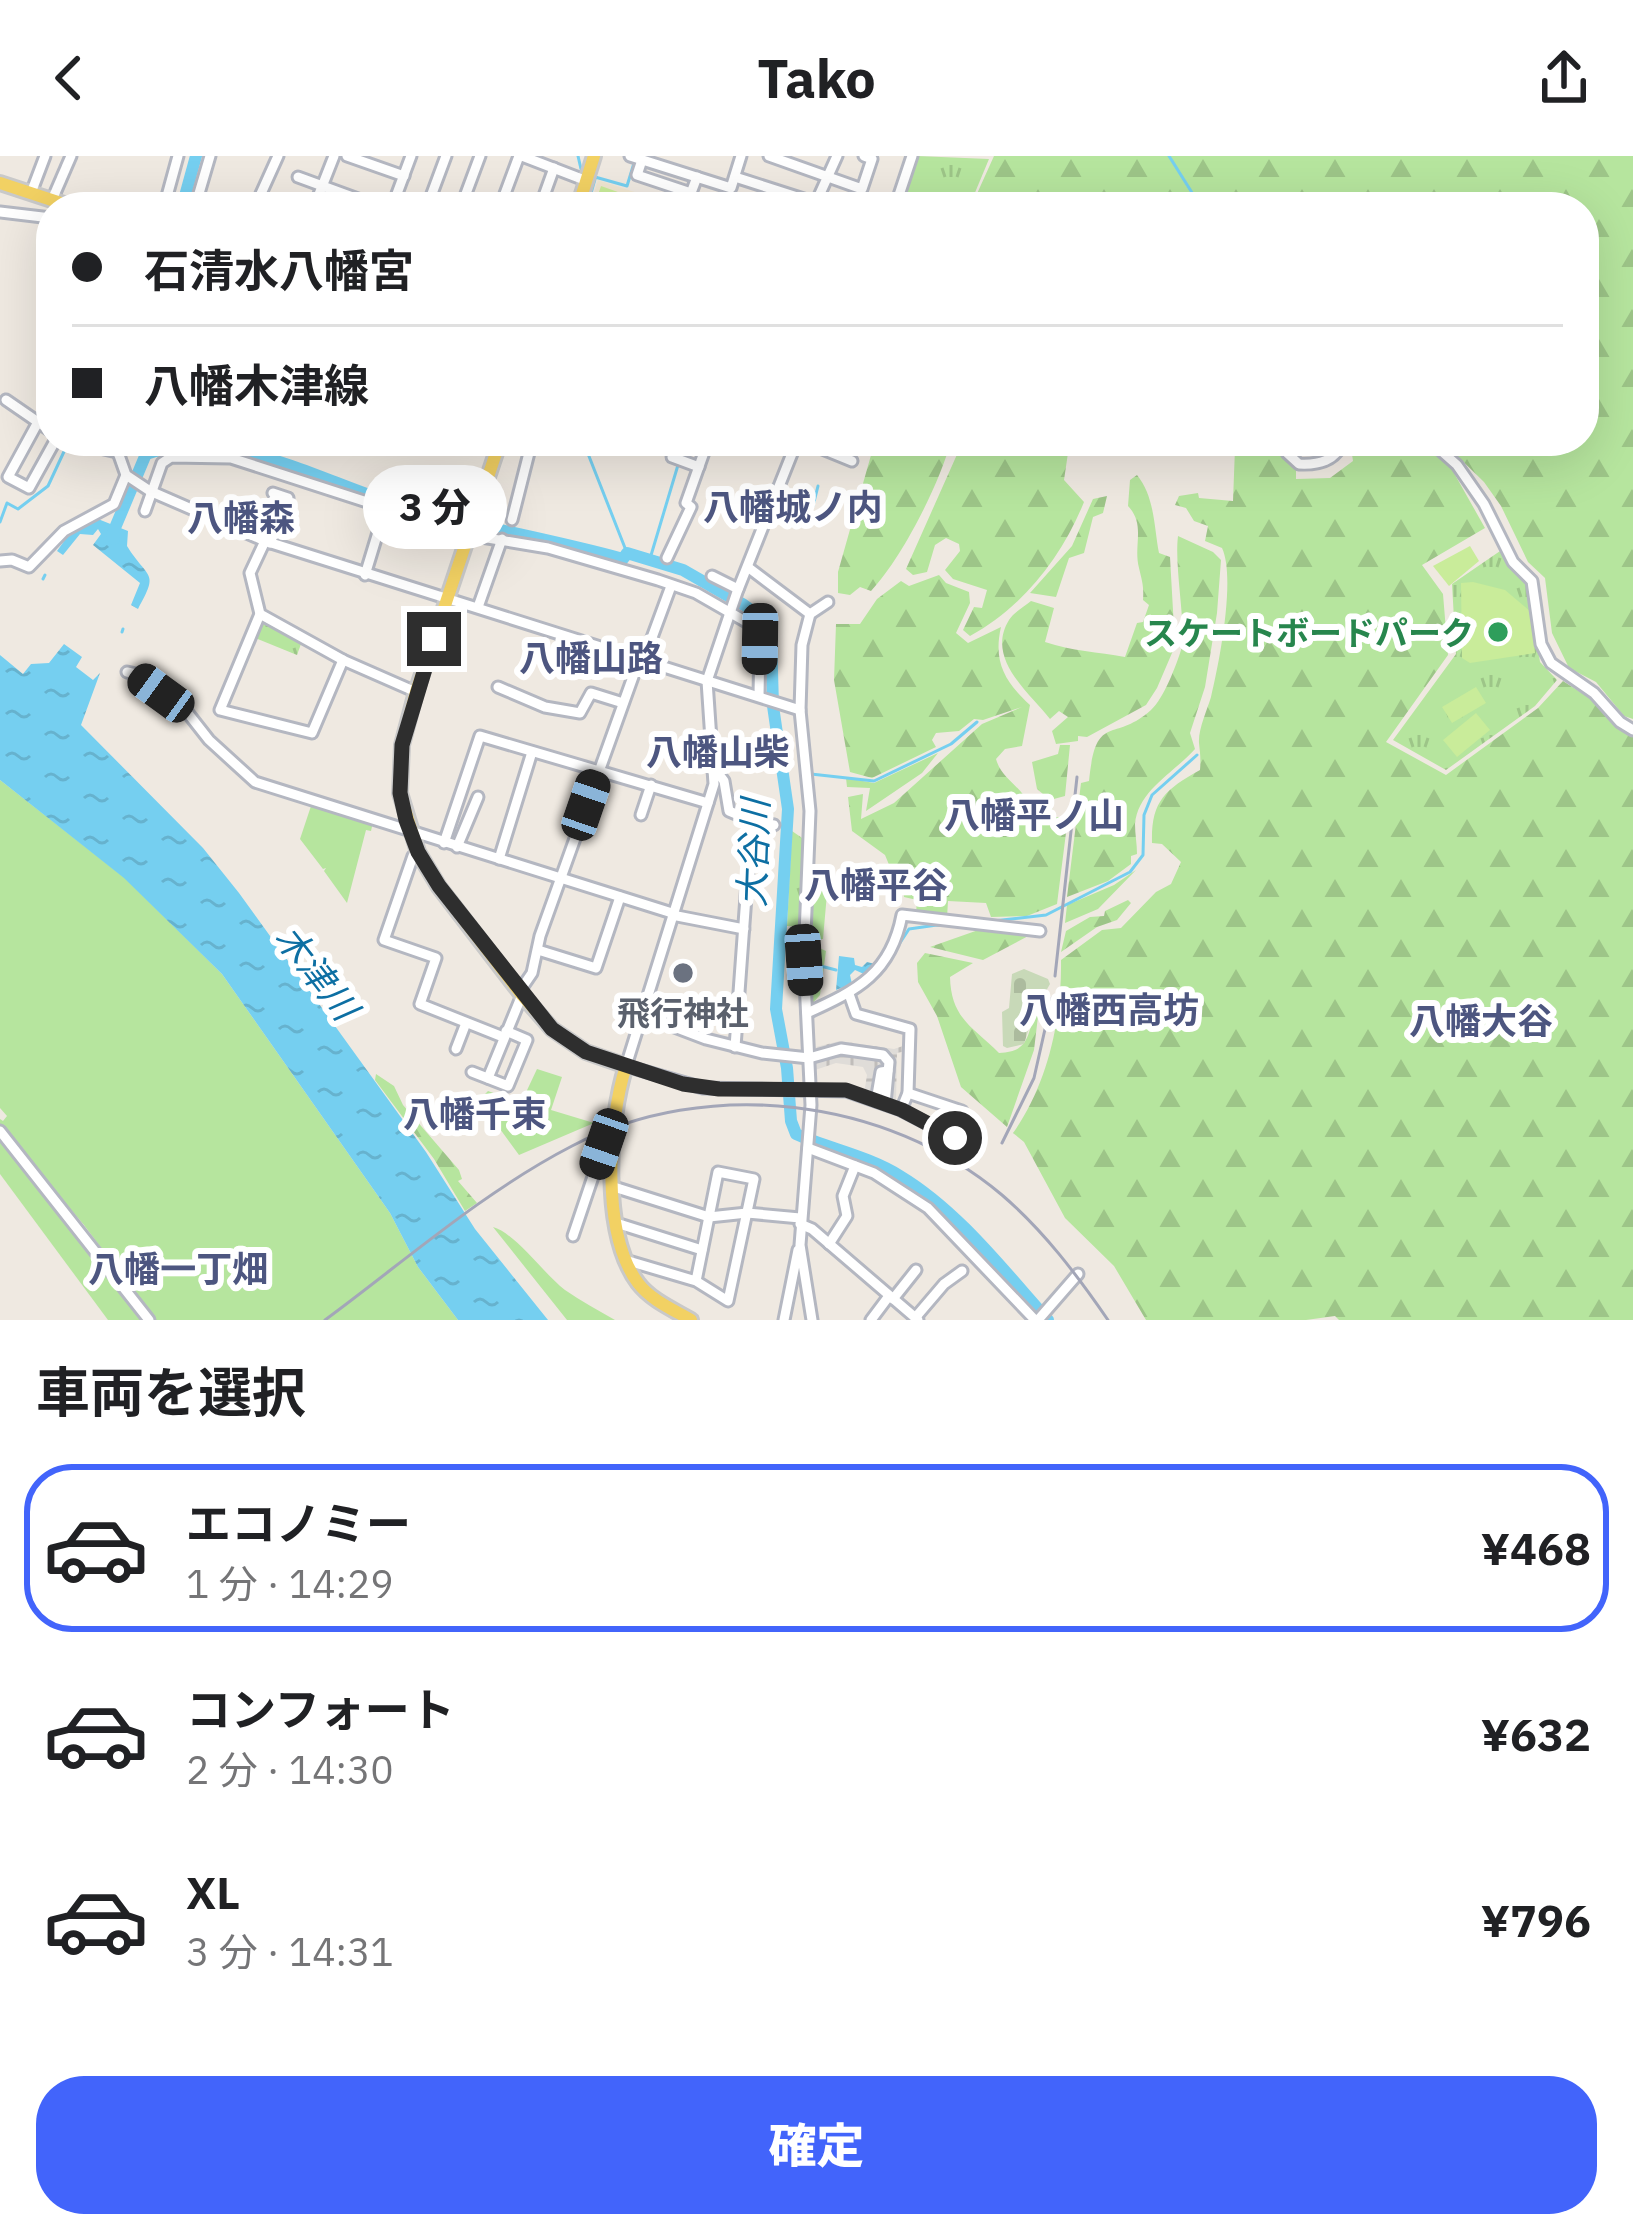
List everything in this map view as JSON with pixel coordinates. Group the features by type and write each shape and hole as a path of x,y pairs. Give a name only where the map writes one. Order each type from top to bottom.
{"main road":[{"path":"0,183 36,195"},
{"path":"495,456 416,692 402,745 400,793 418,852 521,993 569,1041 626,1066 615,1105 614,1142 616,1222 625,1260 648,1294 691,1320"}],"street":[{"path":"31,193 45,156"},
{"path":"55,192 71,156"},
{"path":"168,192 178,156"},
{"path":"199,192 210,156"},
{"path":"262,192 278,156"},
{"path":"319,192 334,156"},
{"path":"347,156 404,176"},
{"path":"398,192 411,156"},
{"path":"433,192 446,156"},
{"path":"467,192 480,156"},
{"path":"506,192 520,156 568,172 590,168"},
{"path":"568,172 572,156"},
{"path":"636,158 731,188 741,156"},
{"path":"769,156 862,188 872,159 864,156"},
{"path":"821,192 837,156"},
{"path":"901,192 912,156"},
{"path":"545,192 554,168"},
{"path":"298,177 338,192"},
{"path":"735,177 778,192"},
{"path":"0,212 36,216"},
{"path":"6,400 36,421"},
{"path":"36,426 8,477 29,488 47,456"},
{"path":"118,456 126,476 151,491 267,542 800,710"},
{"path":"511,521 528,456"},
{"path":"667,558 692,507 686,503 703,456"},
{"path":"794,456 737,590 707,681 715,769 708,803 626,1066 703,1088 846,1090 902,1110 955,1138"},
{"path":"839,456 852,461"},
{"path":"1289,456 1299,464 1318,464 1334,456"},
{"path":"1445,456 1465,475 1513,562 1532,581 1541,644 1551,662 1633,730"},
{"path":"145,511 162,463 171,457 231,458 470,534 570,554 696,593 757,628 760,696"},
{"path":"677,458 699,467"},
{"path":"0,561 29,567 64,531 113,504 126,476"},
{"path":"273,494 288,498 250,573 260,614 220,710 312,733 343,660"},
{"path":"365,575 379,529"},
{"path":"478,607 503,538"},
{"path":"749,568 810,614"},
{"path":"712,576 737,590"},
{"path":"488,1078 532,973 598,769 670,586"},
{"path":"812,1320 800,1245 809,1131 805,885 811,812 800,710 802,644 810,614 828,602"},
{"path":"260,614 343,660 416,692"},
{"path":"127,672 187,712 252,780 672,914 744,929"},
{"path":"498,687 542,712 580,713 591,693 623,703"},
{"path":"444,843 480,736 708,803"},
{"path":"500,860 532,752"},
{"path":"715,769 724,781 729,811 774,825"},
{"path":"641,815 650,785"},
{"path":"457,847 478,797"},
{"path":"735,1047 750,821"},
{"path":"418,852 384,940 436,958 421,1004 527,1040 508,1086 472,1072"},
{"path":"538,950 596,968 620,897"},
{"path":"807,1013 864,985 896,946 902,915 1040,931"},
{"path":"849,994 856,1014 910,1029 908,1093 902,1110"},
{"path":"643,1015 770,1054 809,1058 842,1049 883,1055 888,1071 880,1102"},
{"path":"456,1049 466,1022"},
{"path":"908,1093 962,1111"},
{"path":"0,1131 149,1320"},
{"path":"573,1236 604,1144 614,1142"},
{"path":"808,1146 896,1185 928,1208 1036,1320 1078,1274"},
{"path":"829,1244 847,1216 843,1196 855,1166"},
{"path":"625,1260 695,1282 728,1300 754,1179 718,1172 695,1282"},
{"path":"614,1187 709,1217 747,1214 800,1221 916,1319 944,1284 962,1271"},
{"path":"616,1222 702,1250"},
{"path":"784,1320 800,1245"},
{"path":"872,1320 916,1270"},
{"path":"790,1287 809,1289"}],"shaded area":[{"path":"598,180 634,192 594,192"},
{"path":"840,1041 894,1049 906,1045 906,1051 897,1053 896,1101 901,1106 890,1103 890,1056 816,1047"},
{"path":"842,1052 881,1058 886,1066 877,1071 874,1096 864,1094 867,1075 863,1067 836,1063 815,1070 817,1059"}],"green space":[{"path":"917,156 989,159 975,192 904,192"},
{"path":"994,156 1633,156 1633,719 1624,716 1596,682 1569,668 1552,633 1545,578 1528,562 1484,482 1457,456 1599,456 1599,192 978,192"},
{"path":"871,456 946,456 918,520 871,591 860,587 850,595 838,593 838,572"},
{"path":"956,456 1068,456 1064,480 1084,502 1038,579 989,624 970,636 963,630 974,607 982,608 987,590 953,579 945,570 960,551 959,544 946,538 935,545 927,572 913,575 906,569"},
{"path":"1235,456 1285,456 1296,466 1296,479 1330,478 1353,461 1352,456 1436,456 1450,466 1485,528 1422,565 1443,594 1448,655 1386,742 1446,775 1538,708 1563,681 1633,736 1633,1320 1339,1320 1335,1316 1146,1320 1114,1266 1065,1218 1024,1142 1013,1133 1044,1072 1059,1005 1061,960 1102,930 1121,928 1156,892 1171,884 1181,862 1162,844 1152,843 1154,817 1169,791 1200,770 1199,738 1218,664 1227,579 1222,548 1205,541 1208,526 1175,505 1179,496 1198,493 1199,498 1233,501"},
{"path":"1137,475 1151,503 1159,553 1170,557 1175,646 1146,705 1087,737 1078,736 1078,741 1056,744 1052,731 1068,717 1059,711 1050,719 1022,687 1006,662 1003,634 1011,617 1031,601 1054,608 1045,642 1125,657 1149,605 1143,600 1138,528 1128,506 1130,480"},
{"path":"1107,496 1103,513 1093,517 1084,553 1069,558 1056,597 1030,593 1072,546 1093,499"},
{"path":"1178,536 1221,560 1205,687 1190,733 1195,749 1143,801 1135,824 1137,854 1131,856 1131,864 1108,881 1067,897 1081,783 1089,781 1096,745 1108,732 1138,720 1156,705 1181,650"},
{"path":"1470,546 1479,561 1449,586 1433,566"},
{"path":"1503,549 1529,584 1540,662 1557,680 1535,706 1446,770 1393,740 1456,654 1452,584"},
{"path":"939,575 969,592 970,603 956,633 968,643 1001,627 1003,670 1030,705 1022,746 1005,749 996,759 999,767 1029,808 1052,807 1053,817 1068,817 1057,904 1027,916 991,917 986,903 948,901 947,918 916,914 917,900 904,897 901,874 892,872 885,855 852,831 848,797 863,794 861,819 894,803 982,724 1022,707 974,719 959,731 936,733 932,740 936,747 872,778 850,772 834,680 836,624 860,624 877,599 901,581 909,586"},
{"name":"スケートボードパーク","path":"1461,583 1505,590 1531,612 1535,653 1470,663 1462,658"},
{"path":"262,621 301,644 297,655 253,637"},
{"path":"1476,687 1486,703 1452,723 1442,707"},
{"path":"1476,713 1490,730 1457,757 1443,740"},
{"path":"1060,745 1070,745 1065,796 1050,800 1037,789 1032,762 1058,754"},
{"path":"938,753 922,773 866,811 870,788 847,787 846,778 874,783"},
{"path":"0,780 125,878 222,974 390,1213 418,1267 458,1320 155,1320 84,1225 0,1126 0,1119 7,1116 0,1108"},
{"path":"312,803 373,822 371,831 366,830 347,903 326,868 300,839"},
{"path":"792,831 805,840 801,927 787,926"},
{"path":"1136,870 1098,909 1065,923 1067,905"},
{"path":"811,879 828,882 823,939 818,939 817,947 826,951 820,995 812,1004 808,936"},
{"path":"1128,900 1131,903 1117,920 1097,927 1061,952 1066,931"},
{"path":"984,928 1032,934 983,960 930,947"},
{"path":"925,953 973,963 950,977 951,992 966,1022 999,1053 1023,1044 1039,1008 1034,1050 1007,1127 961,1087 937,1016 918,982 917,963"},
{"path":"1024,969 1050,984 1024,1044 1007,1048 1003,1046 1002,1012 1009,1008 1012,974"},
{"path":"537,1069 562,1077 551,1110 594,1123 519,1155 479,1100 488,1091 521,1103"},
{"path":"376,1074 394,1086 403,1105 459,1170 462,1179 458,1181 477,1203 465,1211 434,1159 375,1080"},
{"path":"0,1139 143,1320 108,1320 0,1174"},
{"path":"493,1227 511,1237 565,1290 615,1320 567,1320"}],"water":[{"path":"98,519 128,531 127,546 149,576 138,609 131,605 140,583 93,545 101,534 98,529 93,535 80,534 63,555 57,551 67,537"},
{"path":"64,644 82,657 76,667 93,680 100,673 81,725 203,848 239,893 426,1152 475,1229 548,1320 458,1320 418,1267 390,1213 222,974 124,878 0,780 0,655 23,674 31,664 49,663"},
{"path":"839,956 854,958 855,965 862,967 867,962 875,964 866,975 855,970 850,975 852,984 836,990"}],"waterway":[{"name":"大谷川","path":"186,192 196,156"},
{"path":"578,156 581,169 587,172"},
{"path":"1169,156 1192,192"},
{"path":"595,177 627,186 634,163"},
{"path":"591,192 595,179"},
{"path":"0,522 7,503 18,509 48,486 62,456"},
{"name":"大谷川","path":"114,539 145,456"},
{"name":"大谷川","path":"258,456 415,510 623,559 627,553 683,570 762,618 771,636 773,706 788,809 776,1009 796,1134 875,1163 921,1190 979,1242 1048,1320"},
{"path":"589,456 627,553"},
{"path":"649,562 678,465"},
{"path":"813,506 818,486"},
{"path":"43,579 45,575"},
{"path":"811,774 874,781 951,744 977,722"},
{"path":"993,921 1046,915 1130,872 1143,855 1144,815 1152,795 1197,755"},
{"path":"896,949 909,929 980,927"},
{"path":"810,939 813,964 836,970"}],"railway":[{"path":"1055,976 1077,777"},
{"path":"1002,1143 1034,1078 1052,998"},
{"path":"325,1320 476,1206 572,1146 624,1124 680,1110 737,1105 851,1118 905,1136 956,1162 1032,1223 1108,1320"}],"place":[{"name":"スケートボードパーク","path":"1498,632"},
{"name":"飛行神社","path":"683,973"}],"district":[{"name":"八幡城ノ内","path":"793,506"},
{"name":"八幡森","path":"241,517"},
{"name":"八幡山路","path":"591,657"},
{"name":"八幡山柴","path":"718,751"},
{"name":"八幡平ノ山","path":"1034,814"},
{"name":"八幡平谷","path":"876,884"},
{"name":"八幡西高坊","path":"1109,1009"},
{"name":"八幡大谷","path":"1481,1020"},
{"name":"八幡千束","path":"475,1113"},
{"name":"八幡一丁畑","path":"178,1268"}],"route":[{"path":"434,639 402,745 400,793 406,820 439,886 552,1029 586,1052 683,1084 811,1093 846,1090 902,1110 955,1138"}],"water label":[{"name":"木津川","path":"317,972"}]}
